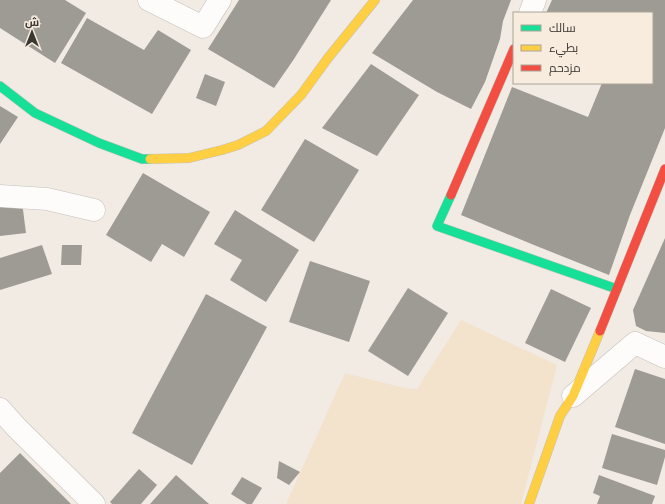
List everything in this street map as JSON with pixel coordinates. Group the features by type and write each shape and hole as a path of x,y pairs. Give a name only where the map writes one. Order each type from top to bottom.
{"street":[{"path":"149,0 203,27 220,0"},
{"path":"0,86 35,113 99,143 142,159 189,158 238,145 266,131 301,95 375,0"},
{"path":"530,12 535,0"},
{"path":"513,51 437,226 617,290"},
{"path":"529,504 560,416 573,396 665,169"},
{"path":"0,196 47,199 94,210"},
{"path":"573,396 635,343 665,357"},
{"path":"0,409 16,428 94,504"}],"shaded area":[{"path":"461,320 557,365 521,504 286,504 345,373 405,388 417,389"}],"building":[{"path":"0,0 65,0 86,13 55,63 0,28"},
{"path":"239,0 331,0 274,88 208,49"},
{"path":"413,0 511,0 503,21 500,39 485,82 471,109 437,92 372,53"},
{"path":"552,0 665,0 665,128 630,215 609,275 461,215 512,87 588,117 602,84 653,84 653,12 546,12"},
{"path":"87,18 144,50 158,30 191,50 152,114 61,63"},
{"path":"371,64 419,95 377,156 322,128"},
{"path":"205,74 225,82 216,106 196,98"},
{"path":"0,106 18,117 0,144"},
{"path":"305,139 359,170 314,242 261,210"},
{"path":"143,173 210,212 184,257 162,244 151,262 106,235"},
{"path":"22,202 26,233 0,236 0,205"},
{"path":"235,210 299,250 266,302 230,280 242,260 214,244"},
{"path":"665,238 665,333 646,331 636,326 633,310"},
{"path":"42,245 52,274 0,290 0,258"},
{"path":"62,245 82,245 81,265 61,265"},
{"path":"310,261 370,281 349,342 289,322"},
{"path":"408,288 448,313 408,376 368,351"},
{"path":"551,289 591,308 565,362 525,343"},
{"path":"206,294 267,327 192,465 132,433"},
{"path":"635,369 665,379 665,444 615,427"},
{"path":"612,434 665,450 665,457 657,485 602,468"},
{"path":"20,453 71,504 0,504 0,473"},
{"path":"279,461 300,472 289,485 277,478"},
{"path":"139,469 157,485 141,504 112,504 110,502"},
{"path":"176,475 209,504 150,504"},
{"path":"599,475 655,496 652,504 597,504 600,496 593,493"},
{"path":"242,477 262,488 252,504 247,504 231,494"}],"traffic: fast":[{"path":"0,86 35,113 99,143 142,159 150,159"},
{"path":"451,195 437,226 617,289"}],"traffic: slow":[{"path":"150,159 189,158 238,145 266,131 301,95 328,58 375,0"},
{"path":"529,504 560,416 573,396 600,331"}],"traffic: jam":[{"path":"451,195 513,51"},
{"path":"600,331 665,169"}]}
